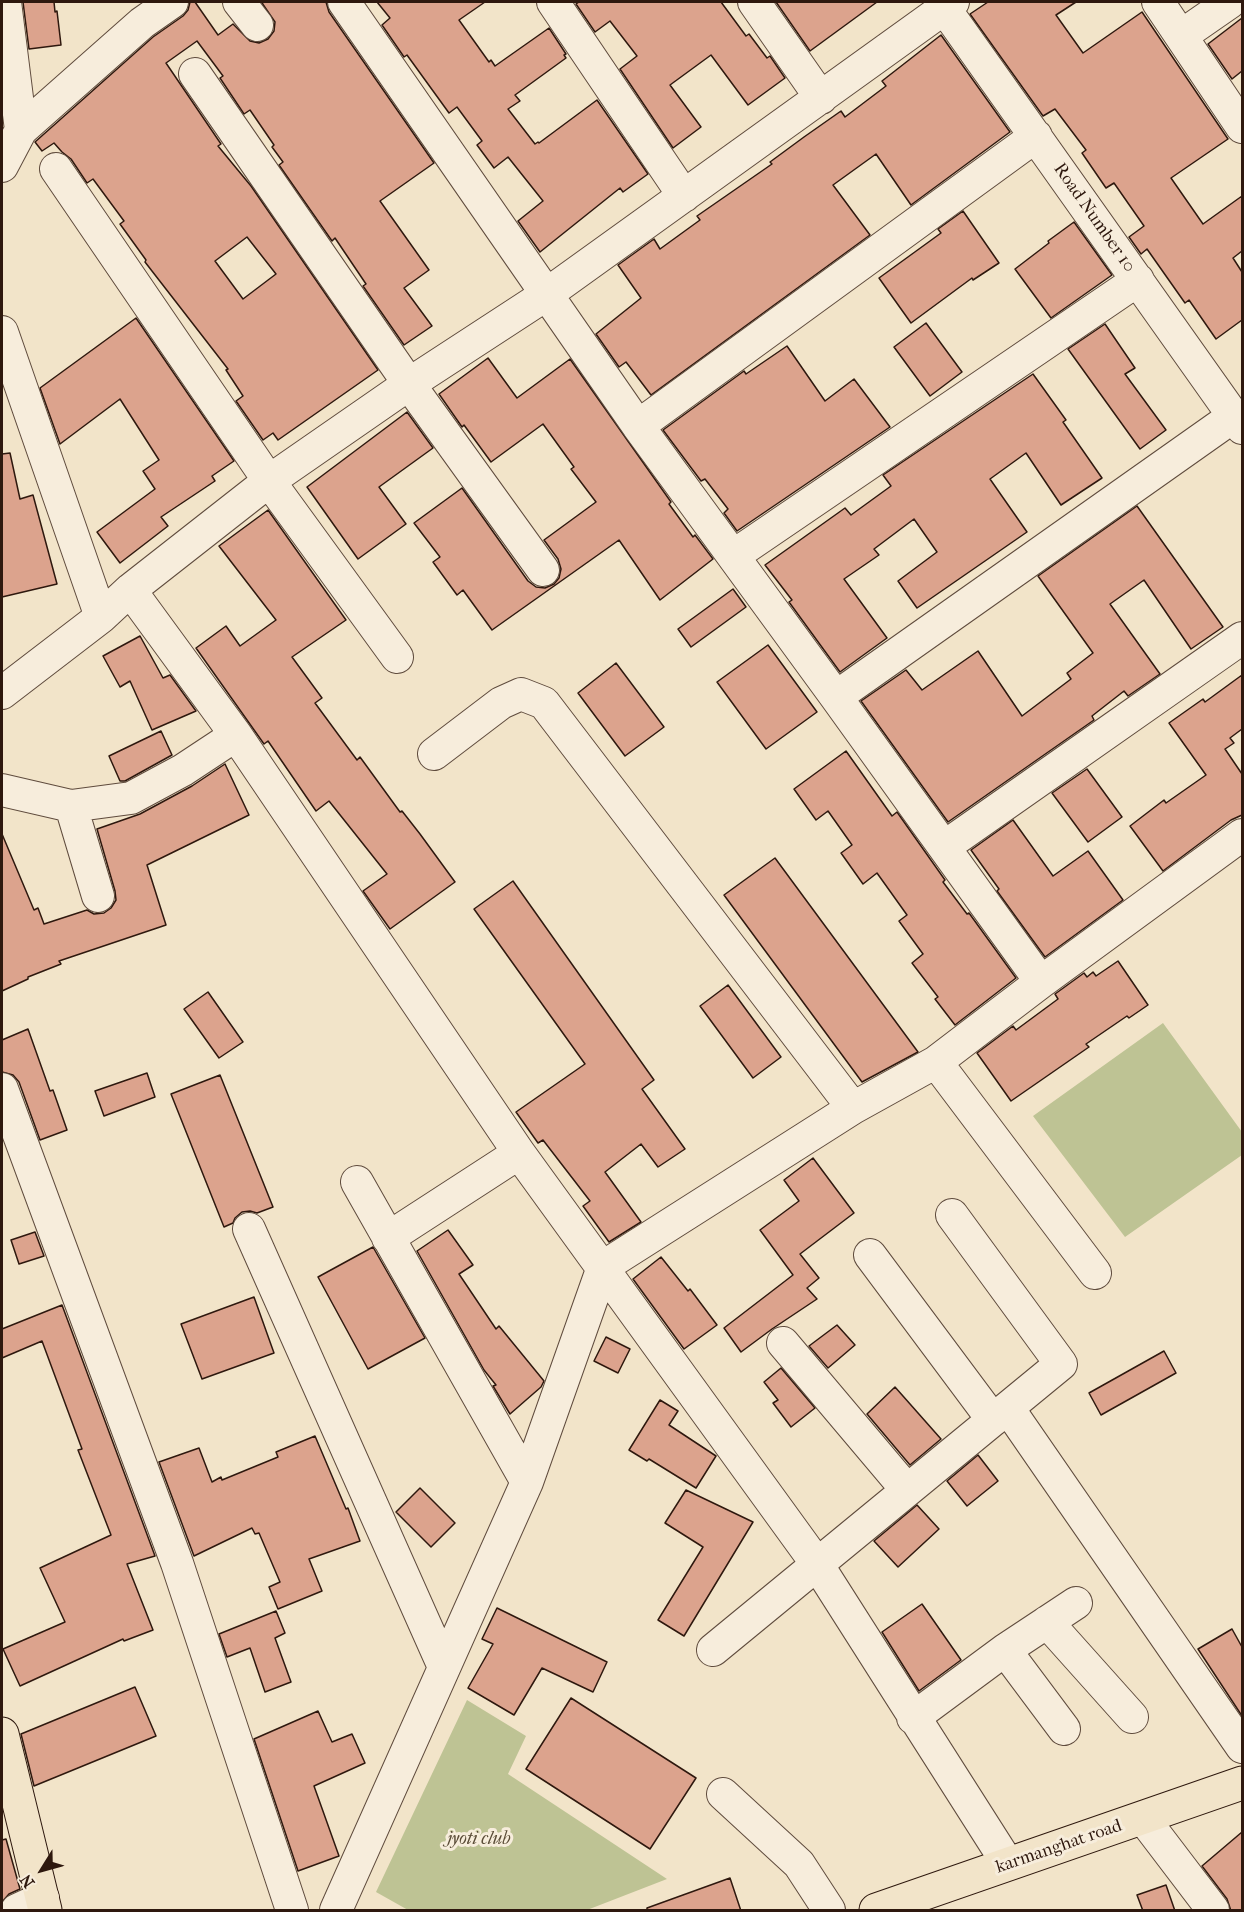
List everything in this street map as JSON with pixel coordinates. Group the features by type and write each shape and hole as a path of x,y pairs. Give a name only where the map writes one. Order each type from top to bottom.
{"main road":[{"path":"2,1734 35,1906"},
{"name":"karmanghat road","path":"876,1911 1242,1783"}],"street":[{"path":"5,2 21,130"},
{"path":"2,166 21,130 139,12 172,2"},
{"path":"344,2 638,426 837,697 1041,982"},
{"path":"553,2 684,196"},
{"path":"754,2 821,98"},
{"path":"1158,2 1242,127"},
{"path":"1181,36 1230,2"},
{"path":"2,693 101,617 130,590 269,481 409,384 547,294 821,98 946,4"},
{"name":"Road Number 10","path":"946,4 1036,136 1238,422"},
{"path":"195,74 409,384 543,570"},
{"path":"638,426 1036,136"},
{"path":"56,169 269,481 397,657"},
{"path":"734,556 1138,280"},
{"path":"2,332 101,617"},
{"path":"837,697 1238,422"},
{"path":"130,590 236,735 519,1154 817,1564 1008,1864"},
{"path":"944,847 1242,638"},
{"path":"434,754 501,703 521,693 544,704 853,1108"},
{"path":"2,790 71,806 131,798 183,770 236,735"},
{"path":"71,806 98,896"},
{"path":"336,1911 527,1482 603,1267 853,1108 936,1062 1242,835"},
{"path":"936,1062 1095,1273"},
{"path":"2,1089 177,1563 292,1911"},
{"path":"388,1238 519,1154"},
{"path":"357,1182 527,1482"},
{"path":"713,1650 1061,1364 952,1215"},
{"path":"249,1229 444,1667"},
{"path":"870,1255 1000,1414 1242,1747"},
{"path":"783,1342 907,1490"},
{"path":"914,1718 1005,1650 1076,1603"},
{"path":"1047,1623 1132,1717"},
{"path":"1005,1650 1064,1729"},
{"path":"723,1794 799,1864 829,1911"},
{"path":"1143,1818 1213,1911"}],"green space":[{"path":"1163,1023 1242,1132 1242,1155 1125,1237 1033,1116"},
{"name":"jyoti club","path":"467,1700 526,1736 508,1774 667,1879 587,1910 408,1910 376,1892"}],"building":[{"path":"23,2 54,2 61,45 29,49"},
{"path":"190,2 195,2 218,35 233,24 250,41 259,43 268,39 274,31 275,22 262,3 326,2 329,12 434,163 380,201 429,270 404,288 432,326 404,345 363,286 366,284 335,238 332,241 279,165 283,162 272,147 274,145 250,110 244,114 220,78 223,76 197,41 166,63 221,144 218,146 251,186 378,370 278,440 273,433 263,440 236,401 243,396 226,370 228,369 145,262 146,260 120,224 124,221 93,179 87,183 71,159 54,143 42,151 35,142 153,37 188,10","holes":["247,237 276,274 243,299 215,261"]},
{"path":"377,2 485,2 459,20 489,62 491,60 495,66 549,28 566,54 564,55 566,58 515,95 520,101 508,109 535,144 597,100 648,174 623,192 620,188 540,252 518,221 543,201 508,157 494,168 477,145 482,141 457,107 449,113 407,55 404,57 382,25 390,18"},
{"path":"579,2 721,2 746,36 749,34 767,58 770,56 785,78 748,105 711,55 670,85 701,127 673,148 620,69 637,56 610,21 595,32 576,4"},
{"path":"776,2 877,2 810,51"},
{"path":"988,2 1076,2 1056,15 1083,53 1142,12 1228,139 1171,178 1203,224 1242,196 1242,251 1233,258 1242,272 1242,320 1216,339 1189,300 1185,303 1147,249 1141,254 1129,237 1144,226 1114,183 1106,188 1082,153 1086,150 1055,109 1043,116 970,14"},
{"path":"1242,18 1242,71 1232,79 1208,44"},
{"path":"941,35 1010,132 911,205 876,154 833,185 870,235 651,395 626,362 619,367 596,334 641,298 618,265 654,239 660,249 700,220 697,216 772,164 770,162 804,137 841,111 845,117 886,86 882,81"},
{"path":"963,211 999,263 973,280 972,278 911,323 879,278 941,233 938,229"},
{"path":"1074,222 1112,275 1051,318 1015,269"},
{"path":"136,318 234,461 212,476 215,481 161,517 168,526 120,563 97,532 155,489 143,471 159,460 120,399 60,444 40,388"},
{"path":"926,323 962,372 930,396 894,347"},
{"path":"1105,324 1135,368 1125,374 1166,430 1140,449 1068,349"},
{"path":"787,346 825,401 854,379 890,427 737,531 724,513 728,509 705,479 701,481 663,430 744,371 746,374"},
{"path":"488,358 517,398 570,359 671,502 669,504 693,537 695,535 713,559 660,600 619,540 492,630 463,590 457,595 433,562 440,557 414,523 462,488 528,581 536,587 545,588 554,584 559,578 561,569 558,559 544,540 596,502 571,469 574,467 543,424 491,462 464,425 462,427 439,394"},
{"path":"1033,374 1066,420 1063,422 1102,478 1061,505 1026,453 990,479 1027,532 917,608 898,581 937,552 914,519 874,549 879,555 844,579 887,638 840,672 789,602 792,600 765,565 845,508 851,515 891,486 883,475"},
{"path":"407,412 433,448 379,487 406,524 358,559 307,487"},
{"path":"10,453 20,499 33,495 57,584 2,597 2,454"},
{"path":"1137,506 1223,627 1191,649 1144,580 1110,604 1160,674 1128,696 1124,691 1092,716 1094,720 948,822 861,701 906,670 922,690 978,651 1022,716 1071,679 1067,673 1093,653 1038,576"},
{"path":"268,510 346,620 292,657 322,698 315,703 357,760 360,757 455,882 390,929 363,891 387,874 329,801 316,811 268,741 264,744 196,648 226,626 240,646 276,620 219,546"},
{"path":"733,589 746,607 691,647 678,629"},
{"path":"140,636 163,678 170,675 196,711 152,730 130,681 120,687 103,656"},
{"path":"768,645 817,712 766,749 717,682"},
{"path":"616,663 664,727 625,756 578,693"},
{"path":"1242,675 1242,729 1230,738 1234,743 1225,749 1242,774 1242,815 1231,820 1163,871 1130,826 1164,800 1166,803 1206,775 1169,723 1203,699 1205,702"},
{"path":"161,731 172,755 125,781 120,781 109,756"},
{"path":"846,751 892,816 897,812 945,880 943,882 967,914 969,913 1016,978 955,1025 935,999 938,997 912,963 923,954 899,921 907,915 877,873 863,884 841,853 852,845 828,811 816,820 794,789"},
{"path":"225,764 249,815 147,865 166,925 59,961 61,964 28,977 2,991 2,834 34,910 38,908 44,924 87,910 94,914 104,913 116,900 97,829 140,814 192,786"},
{"path":"1087,769 1122,817 1088,842 1052,793"},
{"path":"1013,820 1053,876 1088,851 1123,900 1045,957 997,891 999,889 971,850"},
{"path":"775,858 918,1052 862,1082 724,895"},
{"path":"513,881 654,1080 642,1089 685,1149 658,1167 641,1144 605,1172 641,1222 609,1242 583,1206 590,1201 543,1140 538,1143 516,1112 585,1064 474,909"},
{"path":"1118,961 1148,1005 1129,1018 1127,1016 1086,1044 1089,1047 1011,1101 977,1053 1013,1026 1016,1030 1058,999 1055,994 1084,973 1087,977 1093,972 1096,976"},
{"path":"728,985 781,1057 753,1078 700,1006"},
{"path":"208,992 243,1042 219,1058 184,1009"},
{"path":"28,1029 50,1091 53,1090 67,1130 40,1140 19,1082 13,1075 2,1072 2,1040"},
{"path":"147,1073 155,1097 104,1116 95,1091"},
{"path":"220,1075 273,1207 257,1213 242,1212 233,1223 224,1227 171,1094"},
{"path":"813,1158 854,1213 800,1254 819,1278 807,1288 817,1299 741,1352 724,1328 793,1275 760,1230 799,1201 784,1180"},
{"path":"448,1230 473,1265 459,1274 496,1329 499,1326 544,1381 541,1387 510,1414 493,1386 496,1385 484,1370 417,1251"},
{"path":"35,1232 44,1256 19,1264 11,1240"},
{"path":"373,1247 425,1338 368,1369 318,1277"},
{"path":"661,1257 688,1291 690,1289 717,1325 684,1349 633,1279"},
{"path":"254,1297 274,1353 202,1379 181,1324"},
{"path":"62,1305 155,1556 127,1564 153,1630 124,1641 123,1639 20,1686 3,1649 65,1622 40,1568 111,1535 78,1450 82,1449 42,1341 2,1358 2,1329"},
{"path":"837,1325 855,1345 828,1368 809,1346"},
{"path":"606,1337 630,1349 618,1373 594,1361"},
{"path":"1164,1351 1176,1373 1101,1415 1089,1393"},
{"path":"781,1368 815,1408 791,1427 773,1403 778,1400 764,1382"},
{"path":"895,1387 941,1439 910,1465 867,1414"},
{"path":"660,1400 678,1411 669,1425 716,1456 696,1488 649,1459 647,1461 629,1450"},
{"path":"315,1436 346,1509 348,1508 360,1541 309,1559 322,1591 278,1609 269,1587 280,1582 259,1533 255,1534 252,1528 194,1556 159,1462 199,1448 212,1482 278,1457 276,1452"},
{"path":"978,1455 998,1481 967,1506 947,1481"},
{"path":"420,1488 455,1523 431,1547 396,1512"},
{"path":"686,1490 753,1522 684,1636 658,1620 703,1547 665,1523"},
{"path":"917,1505 939,1529 898,1567 874,1541"},
{"path":"922,1604 961,1660 919,1691 882,1632"},
{"path":"497,1608 607,1662 593,1692 542,1668 514,1715 468,1688 493,1644 482,1639"},
{"path":"276,1611 285,1633 275,1638 291,1682 265,1692 250,1648 227,1657 219,1634"},
{"path":"1232,1629 1242,1647 1242,1716 1198,1649"},
{"path":"135,1687 156,1736 34,1786 21,1734"},
{"path":"571,1698 696,1778 650,1849 526,1769"},
{"path":"318,1711 332,1742 352,1734 365,1763 314,1786 339,1856 298,1871 254,1739"},
{"path":"1242,1832 1242,1911 1231,1911 1227,1899 1202,1866"},
{"path":"6,1839 20,1889 9,1894 2,1902 2,1840"},
{"path":"730,1878 741,1911 647,1911 647,1908"},
{"path":"1166,1885 1175,1911 1143,1911 1137,1895"}]}
